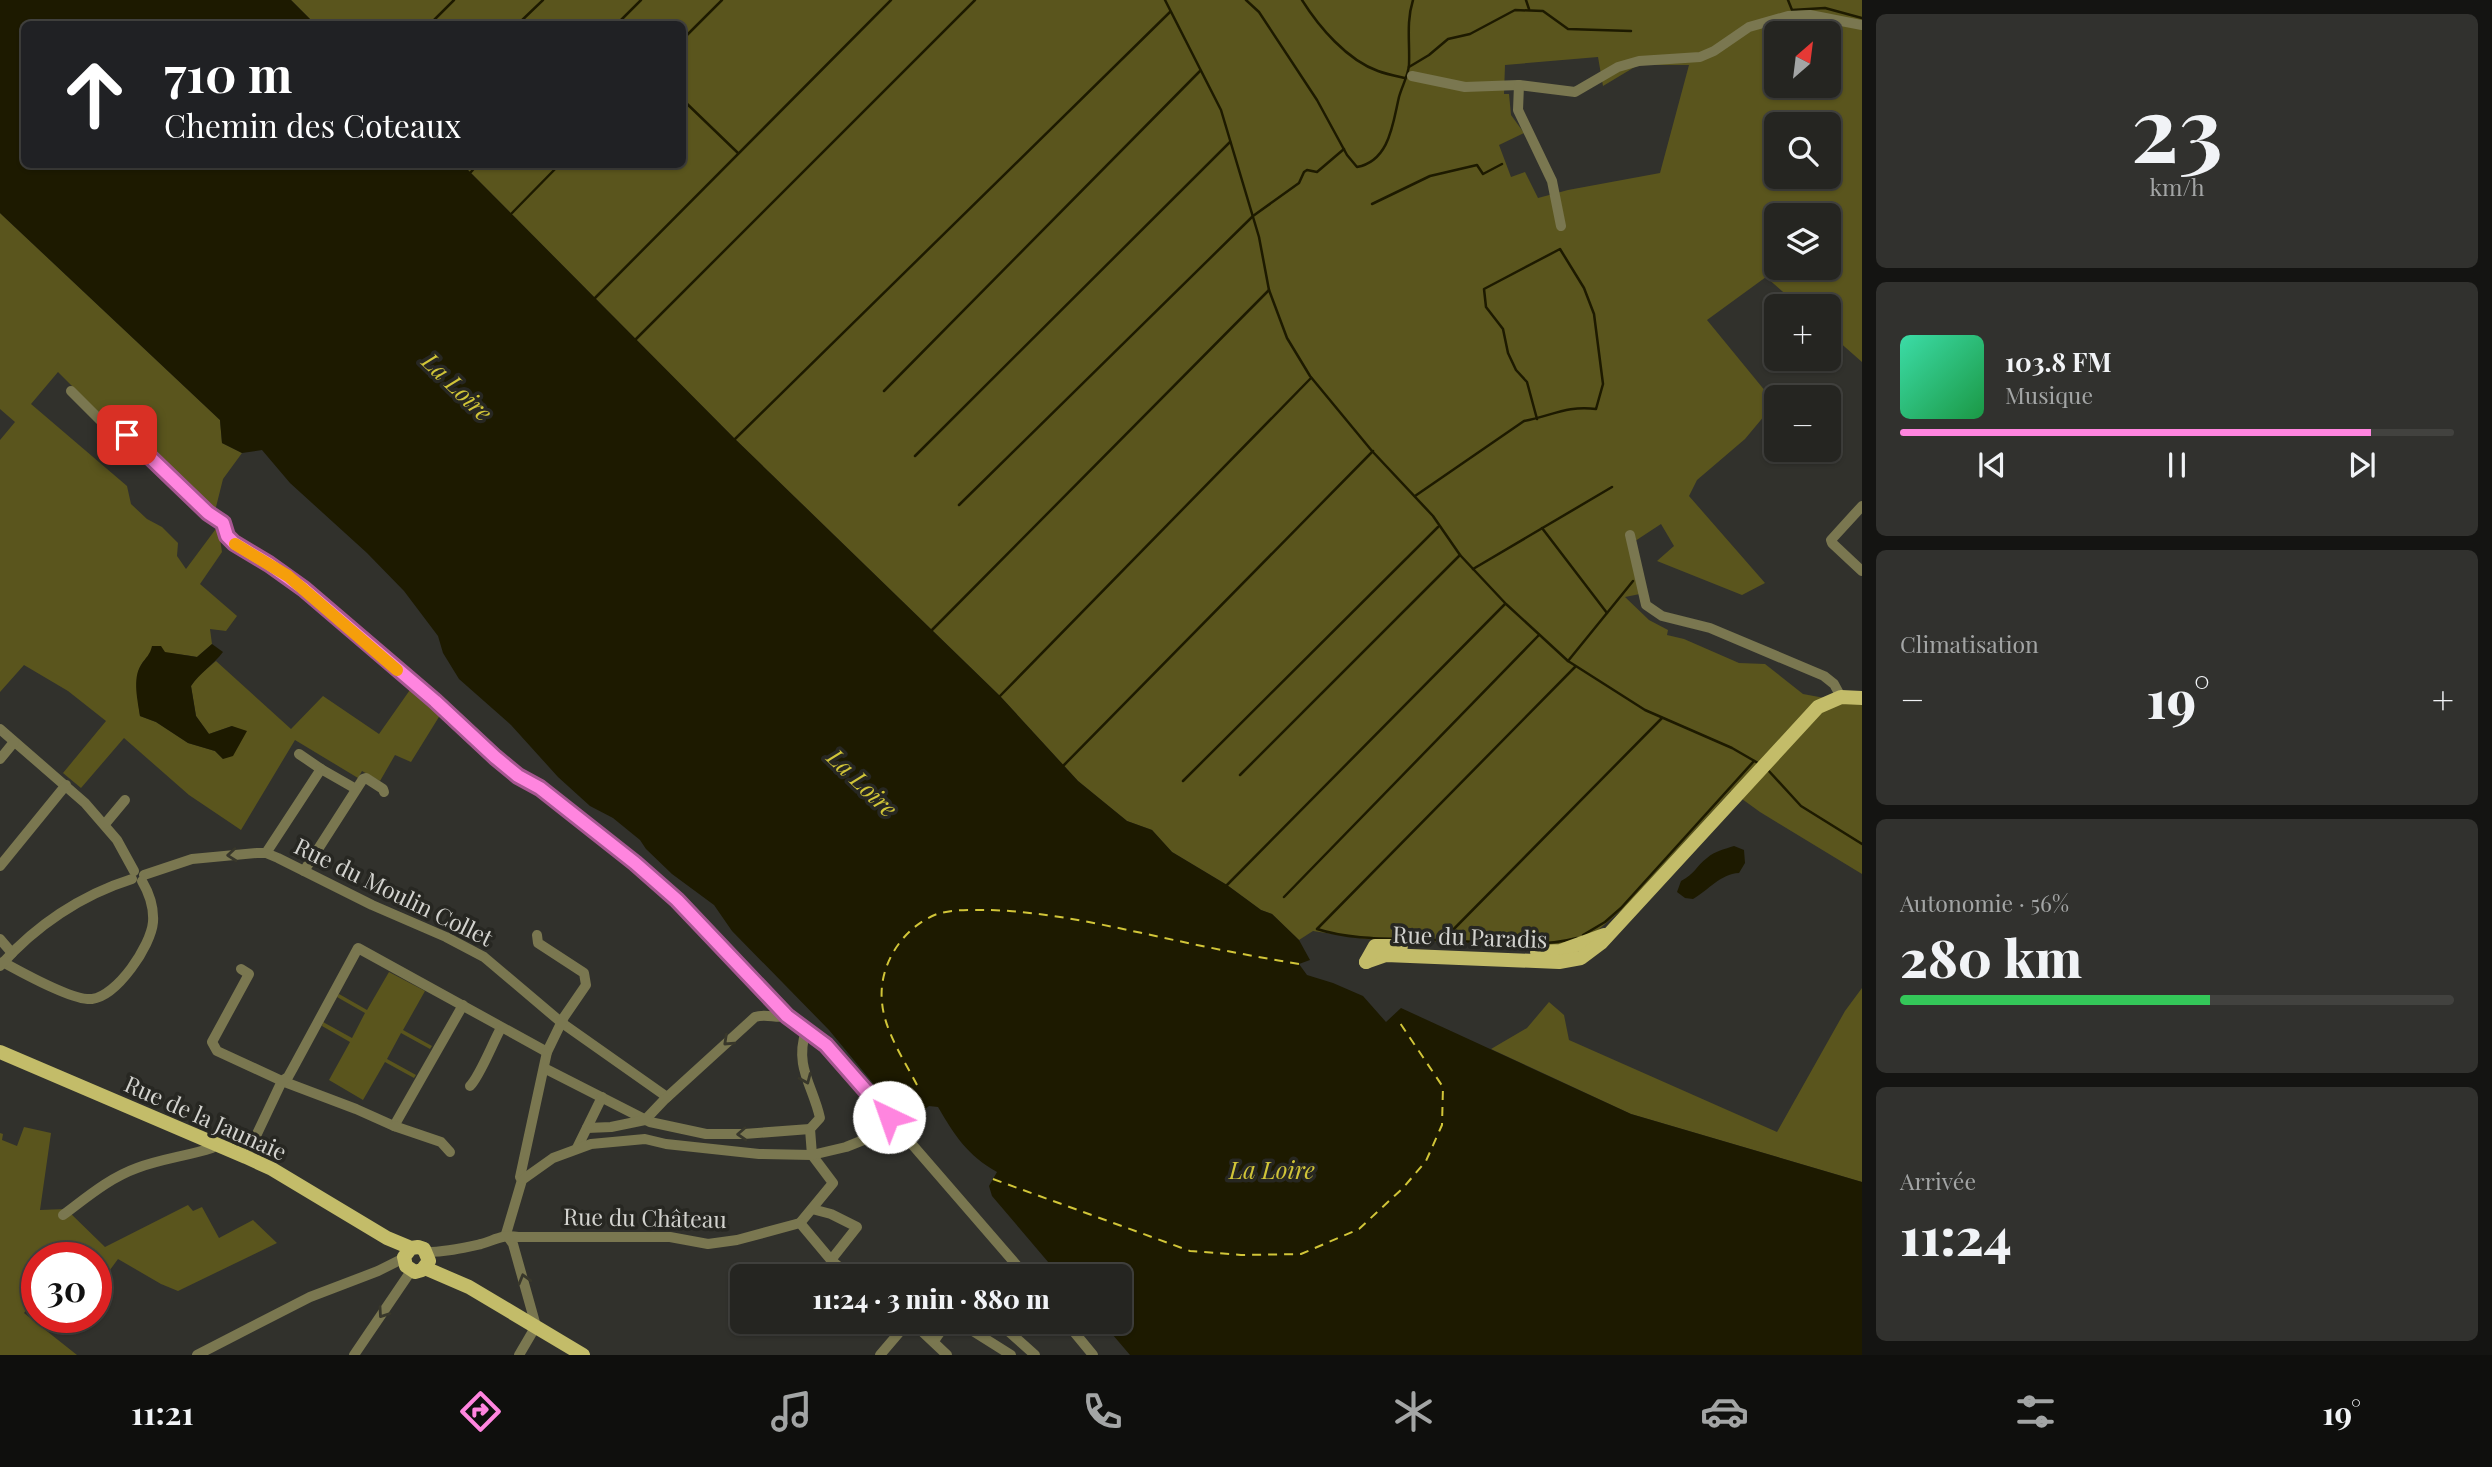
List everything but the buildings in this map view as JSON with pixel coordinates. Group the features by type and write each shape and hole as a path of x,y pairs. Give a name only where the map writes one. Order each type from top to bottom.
{"main road":[{"path":"1841,697 1862,698"},
{"name":"Rue du Paradis","path":"1608,934 1554,952 1377,945 1366,962 1387,955 1569,962 1591,953 1808,717 1818,707 1841,697"},
{"name":"Rue de la Jaunaie","path":"0,1052 272,1169 387,1238 416,1260 453,1278 583,1355"}],"street":[{"path":"1412,76 1465,87 1519,85 1575,92 1618,67 1706,55 1749,27 1788,16 1810,15 1862,25"},
{"path":"1519,85 1518,110 1552,181 1562,226"},
{"path":"71,391 104,424 135,440 208,513 223,523 227,536 234,543 304,589 435,701 495,757 518,776 540,788 660,884 694,916 787,1016 834,1054 1016,1264"},
{"path":"1862,506 1831,540 1862,571"},
{"path":"1630,535 1646,605 1662,617 1710,628 1794,662 1830,680 1841,697"},
{"path":"0,729 66,785 104,824 117,840 138,877 153,911 153,925 147,941 123,977 113,989 102,996 90,999 74,996 2,964"},
{"path":"0,759 14,742"},
{"path":"299,754 356,789"},
{"path":"266,853 321,769"},
{"path":"304,871 363,779 366,778 384,792"},
{"path":"0,866 66,785"},
{"path":"104,824 125,800"},
{"name":"Rue du Moulin Collet","path":"2,964 32,935 93,893 192,859 266,853 484,957 562,1023 667,1097"},
{"path":"519,1355 537,1326 513,1244 506,1234 522,1180 520,1177 547,1052 587,979 584,973 538,943 537,935"},
{"path":"0,939 12,953"},
{"path":"246,1157 282,1081 288,1077 358,948 547,1052"},
{"path":"241,969 249,974 212,1042 216,1051 282,1081 441,1142 450,1152"},
{"path":"394,1126 463,1005"},
{"path":"587,1128 611,1127 645,1120 755,1017 764,1014 787,1016"},
{"path":"470,1086 476,1080 501,1028"},
{"path":"544,1068 645,1120 706,1134 744,1134 812,1126 820,1118 802,1068 806,1031"},
{"path":"578,1149 602,1097"},
{"path":"522,1180 553,1158 604,1141 645,1139 666,1144 759,1154 812,1155 877,1135 892,1121"},
{"path":"812,1126 812,1155 833,1183 800,1223 836,1264"},
{"path":"63,1215 123,1173 212,1148 216,1144"},
{"path":"812,1209 831,1214 857,1227 831,1260"},
{"name":"Rue du Château","path":"197,1355 310,1297 378,1271 487,1242 506,1234 518,1237 670,1237 708,1244 737,1240 800,1223"},
{"path":"354,1355 416,1260"},
{"path":"880,1355 899,1334"},
{"path":"926,1334 947,1355"},
{"path":"934,1341 939,1334"},
{"path":"978,1334 1011,1355"},
{"path":"1012,1334 1035,1355"},
{"path":"1076,1334 1093,1355"}],"shaded area":[{"path":"291,0 1862,0 1862,362 1841,344 1841,294 1785,294 1769,280 1841,280 1841,203 1764,203 1764,278 1707,320 1764,390 1764,416 1745,439 1697,480 1689,496 1765,583 1742,595 1657,561 1674,546 1661,524 1629,545 1640,594 1625,597 1649,620 1668,630 1667,635 1684,639 1739,663 1765,664 1803,694 1862,705 1862,874 1760,812 1731,791 1626,906 1597,931 1583,939 1551,946 1366,939 1313,931 1299,940 1272,914 1261,910 1227,885 1172,852 1152,830 1127,821 1078,781 1000,696 735,439 466,168 686,168 686,21 312,21","holes":["1598,57 1603,86 1638,65 1689,65 1660,173 1538,198 1525,172 1511,177 1499,145 1524,133 1511,115 1509,94 1504,94 1505,65"]},
{"path":"0,213 220,420 222,443 242,453 223,479 215,511 140,441 102,416 58,372 31,404 127,486 131,504 178,543 177,556 186,569 218,526 222,552 200,584 237,616 226,631 210,629 212,644 197,657 162,654 151,656 144,661 137,681 140,716 156,722 188,743 215,751 223,759 232,726 209,734 196,716 191,686 198,676 216,661 291,729 323,696 379,734 412,687 442,712 411,762 395,755 380,781 362,771 358,778 295,740 241,830 189,795 124,738 81,788 63,773 106,721 68,691 24,665 0,692 0,440 15,422 0,409"},
{"path":"389,972 425,991 403,1030 432,1046 430,1049 401,1033 387,1059 416,1075 414,1078 385,1062 363,1100 329,1080 350,1042 322,1026 323,1022 352,1038 365,1013 337,997 339,994 367,1010"},
{"path":"1862,988 1862,1182 1631,1114 1491,1049 1527,1028 1549,1002 1564,1015 1569,1040 1777,1132 1845,1011"},
{"path":"24,1127 51,1133 40,1210 66,1209 100,1242 21,1242 21,1333 49,1333 77,1355 0,1355 0,1133 3,1134 2,1140 17,1146"},
{"path":"188,1205 193,1211 202,1207 219,1238 253,1220 277,1243 178,1291 118,1259 112,1267 112,1243"}],"water":[{"name":"La Loire","path":"0,0 291,0 312,21 21,21 21,168 466,168 735,439 1000,696 1078,781 1127,821 1152,830 1172,852 1227,885 1261,910 1272,914 1299,940 1310,960 1299,964 1307,975 1363,996 1386,1022 1401,1008 1631,1114 1862,1182 1862,1355 1130,1355 1112,1334 1132,1334 1132,1264 1050,1264 992,1196 989,1186 997,1172 963,1144 938,1107 929,1106 921,1112 906,1106 893,1096 886,1099 829,1030 732,931 714,905 672,874 640,840 613,818 590,806 558,777 511,725 459,679 443,653 438,636 404,591 367,553 290,483 262,450 242,453 222,443 220,420 0,213"},
{"path":"212,644 223,652 191,686 196,716 209,734 232,726 247,731 233,756 223,759 215,751 188,743 156,722 140,716 136,690 138,671 152,646 161,646 165,652 197,657"},
{"path":"1734,846 1744,850 1745,863 1739,873 1720,879 1693,899 1685,898 1677,892 1681,881 1707,858"}],"waterway":[{"path":"433,21 454,0"},
{"path":"521,21 543,0"},
{"path":"620,21 641,0"},
{"path":"686,36 722,0"},
{"path":"595,298 891,0"},
{"path":"636,339 975,0"},
{"path":"1165,0 1221,110 1259,237 1269,290 1287,338 1310,376 1372,451 1433,516 1460,555 1506,604 1568,661 1645,710 1732,748 1758,763"},
{"path":"1246,0 1259,12 1357,167 1377,157 1392,129 1408,69 1409,24 1413,0"},
{"path":"1302,0 1325,31 1355,59 1378,71 1405,78"},
{"path":"1526,0 1529,9"},
{"path":"1788,0 1792,10 1825,8 1862,18"},
{"path":"1409,67 1448,39 1470,34 1515,10 1543,11 1568,29 1631,31"},
{"path":"735,439 1170,12"},
{"path":"884,391 1200,71"},
{"path":"686,103 738,153"},
{"path":"915,456 1230,142"},
{"path":"959,505 1253,216 1299,183 1304,172 1317,172 1344,149"},
{"path":"1372,204 1430,176 1477,165 1483,174 1502,164"},
{"path":"471,172 474,168"},
{"path":"512,213 556,168"},
{"path":"1415,496 1524,421 1534,419 1543,416 1568,410 1596,409 1603,384 1594,314 1584,288 1560,249 1484,289 1486,307 1503,329 1508,353 1516,370 1527,382 1537,419"},
{"path":"932,630 1269,290"},
{"path":"1000,696 1311,378"},
{"path":"1064,765 1373,451"},
{"path":"1473,569 1612,487"},
{"path":"1183,781 1438,527"},
{"path":"1542,528 1607,613"},
{"path":"1240,775 1460,555"},
{"path":"1568,661 1633,581"},
{"path":"1227,885 1505,604"},
{"path":"1284,897 1539,635"},
{"path":"1575,667 1317,929 1360,937 1507,944 1544,943 1577,938"},
{"path":"1443,940 1662,718"},
{"path":"1583,935 1605,922 1621,908 1754,761"},
{"path":"1767,769 1801,806 1862,844"}],"ferry route":[{"path":"917,1085 886,1023 882,988 884,974 895,949 914,928 937,914 977,910 1036,914 1299,964"},
{"path":"993,1179 1190,1251 1241,1255 1301,1254 1359,1229 1403,1188 1426,1161 1442,1125 1443,1087 1400,1023"}],"slow traffic":[{"path":"235,544 288,576 397,670"}],"route":[{"path":"127,435 208,513 223,523 227,536 243,551 288,576 435,701 495,757 518,776 540,788 660,884 787,1016 826,1045 889,1117"}]}
